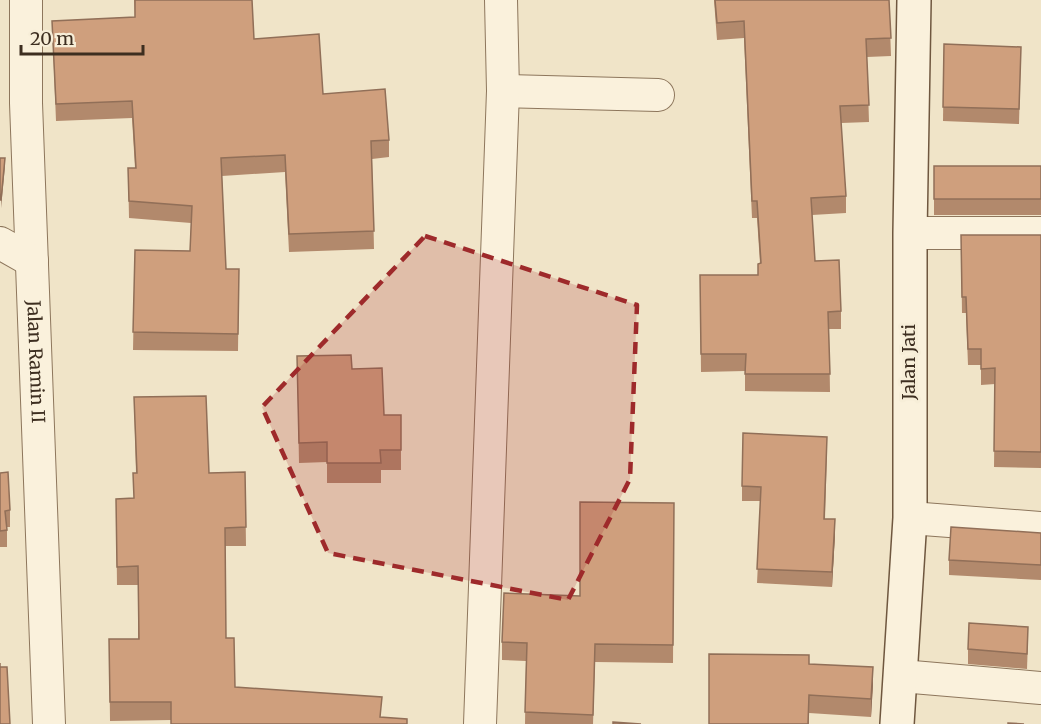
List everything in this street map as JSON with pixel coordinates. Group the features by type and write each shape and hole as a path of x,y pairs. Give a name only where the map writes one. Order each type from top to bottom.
{"street":[{"name":"Jalan Ramin II","path":"26,0 26,104 49,724"},
{"path":"480,724 503,90 501,0"},
{"name":"Jalan Jati","path":"897,724 910,518 910,233 914,0"},
{"path":"503,90 658,95"},
{"path":"910,233 1041,234"},
{"path":"0,243 32,261"},
{"path":"910,518 1041,528"},
{"path":"901,676 1041,688"}],"highlighted area":[{"path":"425,236 637,305 630,479 568,600 328,553 262,407"}],"building":[{"path":"135,0 252,0 254,39 319,34 323,94 385,89 389,140 371,141 374,231 289,234 285,155 221,158 226,269 239,269 238,334 133,332 135,250 190,251 192,206 129,201 128,168 136,168 132,101 56,104 52,21 135,17"},
{"path":"715,0 889,0 891,38 866,39 869,105 840,106 846,196 811,198 815,261 839,260 841,311 828,312 830,374 745,374 746,354 701,354 700,275 758,275 758,264 761,263 757,201 752,201 744,21 717,23"},
{"path":"944,44 1021,47 1019,109 943,107"},
{"path":"0,158 5,158 1,200 0,200"},
{"path":"934,166 1041,166 1041,199 934,199"},
{"path":"961,235 1041,235 1041,452 994,451 995,368 981,369 981,349 968,349 966,297 962,297"},
{"path":"351,355 352,369 382,368 384,415 401,415 401,450 380,450 381,463 327,463 327,442 299,443 297,356"},
{"path":"206,396 209,473 245,472 246,527 225,528 226,638 234,638 235,687 382,697 380,717 407,719 407,724 171,724 171,702 110,702 109,639 139,639 138,566 117,567 116,499 134,498 133,473 137,473 134,397"},
{"path":"743,433 827,437 824,519 835,519 832,572 757,569 761,487 742,486"},
{"path":"8,472 10,510 5,511 7,530 0,531 0,473"},
{"path":"580,502 674,503 673,645 595,644 593,715 525,712 527,643 502,642 504,593 580,596"},
{"path":"951,527 1041,533 1041,565 949,560"},
{"path":"969,623 1028,627 1027,654 968,649"},
{"path":"709,654 809,655 809,664 873,667 871,699 809,695 808,724 709,724"},
{"path":"0,667 7,667 10,724 0,724"},
{"path":"613,722 641,724 613,724"}]}
